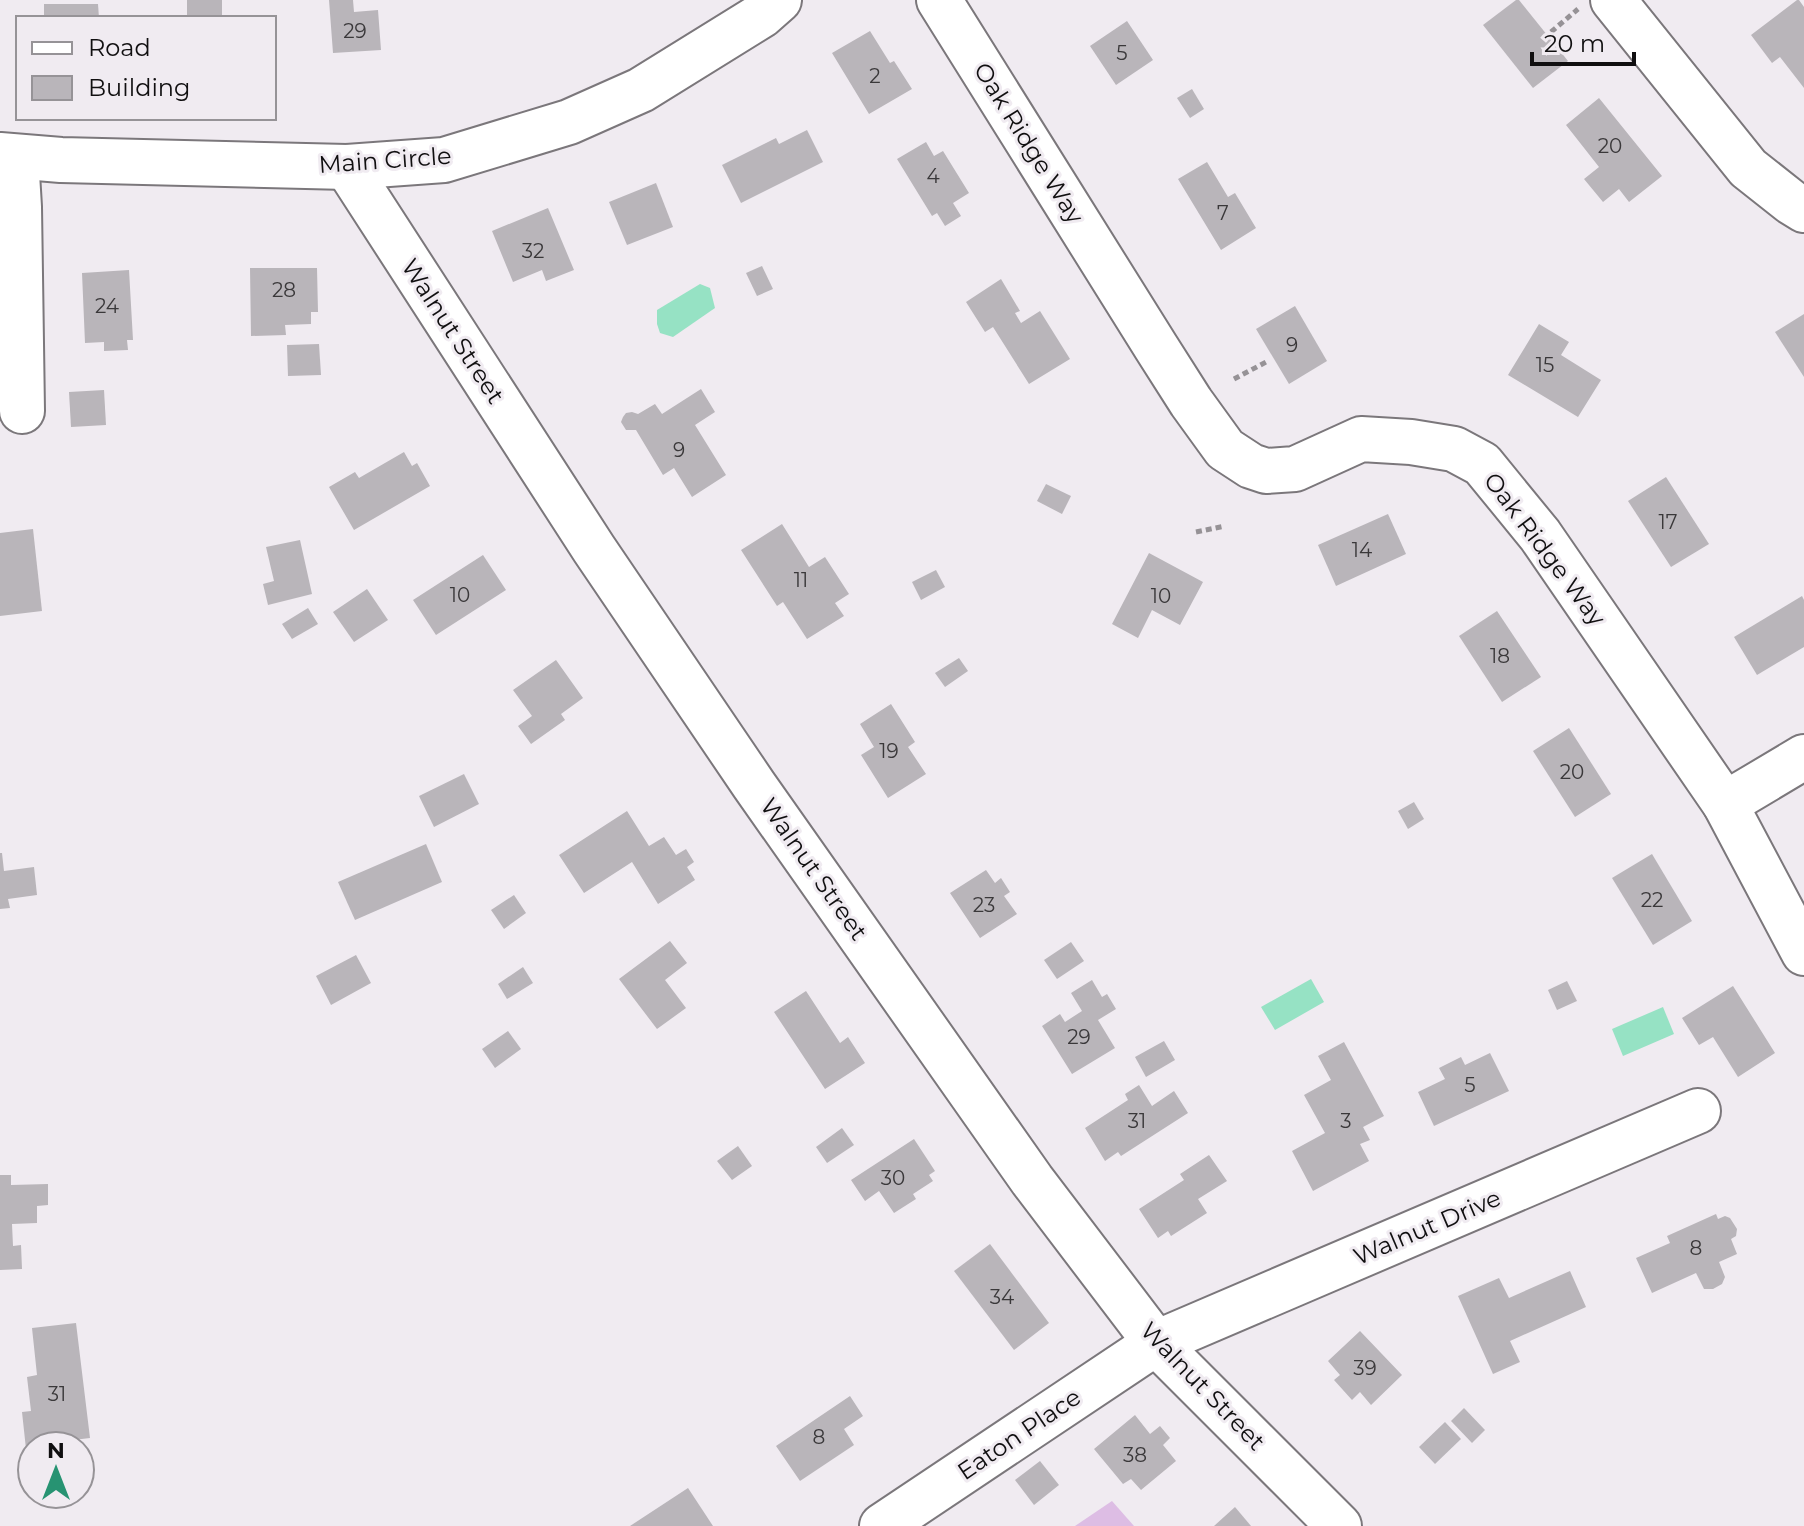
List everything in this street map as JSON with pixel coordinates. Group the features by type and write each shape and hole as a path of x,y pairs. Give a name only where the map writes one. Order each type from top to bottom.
{"street":[{"name":"Main Circle","path":"8,156 53,160 347,167 444,160 569,122 641,90 762,15 779,0"},
{"name":"Oak Ridge Way","path":"939,0 1191,402 1225,449 1245,464 1266,471 1295,469 1361,439 1454,449 1482,464 1540,535 1725,804 1804,953"},
{"path":"1613,0 1748,168 1804,210"},
{"path":"8,156 19,207 22,411"},
{"name":"Walnut Street","path":"347,167 589,541 754,785 1032,1180 1156,1343 1339,1526"},
{"path":"1725,804 1804,757"},
{"name":"Walnut Drive","path":"1156,1343 1698,1111"},
{"name":"Eaton Place","path":"882,1526 1156,1343"}],"path":[{"path":"1551,32 1588,0"},
{"path":"1234,379 1268,361"},
{"path":"1196,532 1225,526"}],"shaded area":[{"path":"700,284 710,288 715,308 673,337 660,333 657,310"},
{"path":"1311,979 1324,1002 1275,1030 1261,1007"},
{"path":"1663,1007 1674,1034 1623,1056 1612,1029"},
{"path":"1112,1501 1134,1526 1075,1526"}],"building":[{"path":"187,0 222,0 222,16 187,16"},
{"path":"329,0 353,0 354,12 378,10 381,50 333,53"},
{"path":"1516,0 1568,61 1533,88 1483,25"},
{"path":"1797,0 1804,7 1804,88 1780,57 1772,63 1751,35"},
{"path":"44,4 98,4 99,16 44,16"},
{"path":"1127,21 1153,60 1116,85 1090,46"},
{"path":"870,31 890,63 894,61 912,89 869,114 832,53"},
{"path":"1192,89 1204,109 1190,118 1177,98"},
{"path":"1599,98 1662,176 1629,202 1619,189 1603,202 1584,179 1599,167 1566,125"},
{"path":"807,130 823,162 741,203 722,165 776,138 779,144"},
{"path":"926,142 934,156 943,151 969,193 953,203 961,216 945,226 937,213 932,216 897,159"},
{"path":"1207,162 1228,197 1235,193 1256,228 1221,250 1178,179"},
{"path":"656,183 673,227 627,245 609,202"},
{"path":"548,208 574,270 546,281 542,270 513,282 492,231"},
{"path":"762,266 773,289 757,296 746,273"},
{"path":"250,268 317,268 318,312 311,312 311,324 285,325 286,335 251,336"},
{"path":"129,270 133,340 127,340 128,350 104,351 104,342 85,343 82,273"},
{"path":"1001,279 1020,311 1015,313 1021,323 1040,311 1070,359 1029,384 993,327 985,332 966,302"},
{"path":"1295,306 1327,361 1289,384 1256,329"},
{"path":"1804,314 1804,377 1775,332"},
{"path":"1539,324 1569,342 1561,355 1601,380 1578,417 1508,375"},
{"path":"319,344 321,375 288,376 287,345"},
{"path":"701,389 715,412 695,425 726,475 692,497 674,468 663,475 636,430 626,430 621,422 626,413 638,414 655,404 662,414"},
{"path":"104,390 106,425 71,427 69,392"},
{"path":"404,452 412,466 417,463 430,486 354,530 329,487 355,472 359,478"},
{"path":"1666,477 1709,544 1671,567 1628,501"},
{"path":"1046,484 1071,496 1062,514 1037,501"},
{"path":"1388,514 1406,554 1336,586 1318,545"},
{"path":"782,524 809,567 825,557 849,594 835,603 844,616 807,639 783,602 777,606 741,550"},
{"path":"33,529 42,611 0,616 0,533"},
{"path":"300,540 312,594 268,605 263,584 274,581 266,547"},
{"path":"1149,553 1203,582 1180,625 1152,610 1138,638 1112,624"},
{"path":"483,555 506,590 436,635 413,600"},
{"path":"936,570 945,587 921,600 912,582"},
{"path":"367,589 388,620 354,642 333,612"},
{"path":"1802,596 1804,647 1757,675 1734,637"},
{"path":"308,608 318,624 292,639 282,624"},
{"path":"1497,611 1541,677 1502,702 1459,636"},
{"path":"959,658 968,671 945,687 935,673"},
{"path":"556,660 583,698 561,714 565,720 531,744 518,726 532,716 513,690"},
{"path":"891,704 915,742 908,747 926,774 888,798 861,755 874,747 860,724"},
{"path":"1569,728 1611,794 1575,817 1533,751"},
{"path":"464,774 479,804 434,827 419,796"},
{"path":"1414,802 1424,819 1408,829 1398,811"},
{"path":"627,811 649,846 664,837 676,855 686,849 694,862 687,867 695,880 658,904 632,862 584,893 559,855"},
{"path":"426,844 442,882 355,920 338,882"},
{"path":"0,853 4,871 34,867 37,895 8,899 10,908 0,909"},
{"path":"1652,854 1692,921 1653,945 1612,878"},
{"path":"986,870 995,883 1001,878 1010,892 1004,896 1017,914 980,938 950,893"},
{"path":"514,895 526,913 504,929 491,910"},
{"path":"670,941 687,963 665,980 686,1008 657,1029 619,979"},
{"path":"1071,942 1084,961 1057,979 1044,960"},
{"path":"356,955 371,983 331,1005 316,976"},
{"path":"523,967 533,983 507,999 498,984"},
{"path":"1092,980 1102,997 1107,994 1116,1009 1098,1020 1115,1048 1072,1074 1042,1026 1060,1014 1065,1022 1082,1011 1071,993"},
{"path":"1567,981 1577,1001 1557,1010 1548,990"},
{"path":"1733,986 1775,1053 1738,1077 1713,1037 1699,1045 1682,1018"},
{"path":"806,991 840,1043 848,1037 865,1063 825,1089 774,1012"},
{"path":"508,1031 521,1049 495,1068 482,1049"},
{"path":"1164,1041 1175,1060 1146,1077 1135,1057"},
{"path":"1344,1042 1384,1116 1363,1127 1370,1140 1360,1144 1369,1161 1313,1191 1292,1151 1325,1133 1304,1095 1331,1080 1318,1056"},
{"path":"1490,1053 1509,1091 1434,1126 1418,1092 1445,1079 1439,1068 1461,1057 1465,1065"},
{"path":"1139,1085 1152,1106 1174,1091 1188,1113 1121,1156 1118,1152 1105,1161 1085,1128 1128,1100 1125,1094"},
{"path":"842,1128 854,1145 827,1163 816,1147"},
{"path":"914,1139 935,1171 929,1175 933,1181 913,1194 916,1199 894,1213 879,1191 865,1201 851,1180"},
{"path":"738,1146 752,1166 732,1180 717,1161"},
{"path":"1209,1155 1227,1181 1198,1199 1207,1213 1171,1236 1168,1231 1158,1238 1139,1209 1184,1180 1180,1174"},
{"path":"0,1175 11,1175 11,1185 48,1184 48,1205 37,1206 37,1223 12,1224 13,1246 21,1245 22,1269 0,1270"},
{"path":"1716,1214 1718,1219 1725,1216 1730,1218 1737,1229 1736,1236 1731,1239 1737,1254 1719,1262 1725,1277 1722,1284 1713,1289 1704,1289 1696,1273 1652,1293 1636,1258 1670,1243 1667,1236"},
{"path":"990,1244 1049,1323 1014,1350 954,1271"},
{"path":"1570,1271 1586,1307 1510,1341 1520,1362 1493,1374 1458,1296 1499,1278 1509,1298"},
{"path":"76,1323 89,1430 24,1430 22,1412 31,1411 27,1377 37,1375 32,1328"},
{"path":"1360,1331 1402,1375 1371,1405 1360,1392 1352,1400 1334,1380 1340,1375 1328,1361"},
{"path":"850,1396 863,1416 844,1429 854,1445 800,1481 776,1446"},
{"path":"1464,1408 1485,1430 1472,1443 1451,1421"},
{"path":"1135,1415 1150,1434 1160,1426 1170,1438 1163,1445 1176,1461 1141,1490 1131,1479 1123,1484 1094,1449"},
{"path":"1445,1422 1461,1439 1435,1464 1419,1447"},
{"path":"1040,1461 1059,1485 1034,1505 1015,1480"},
{"path":"688,1488 713,1526 630,1526"},
{"path":"1235,1507 1251,1526 1214,1526"}]}
